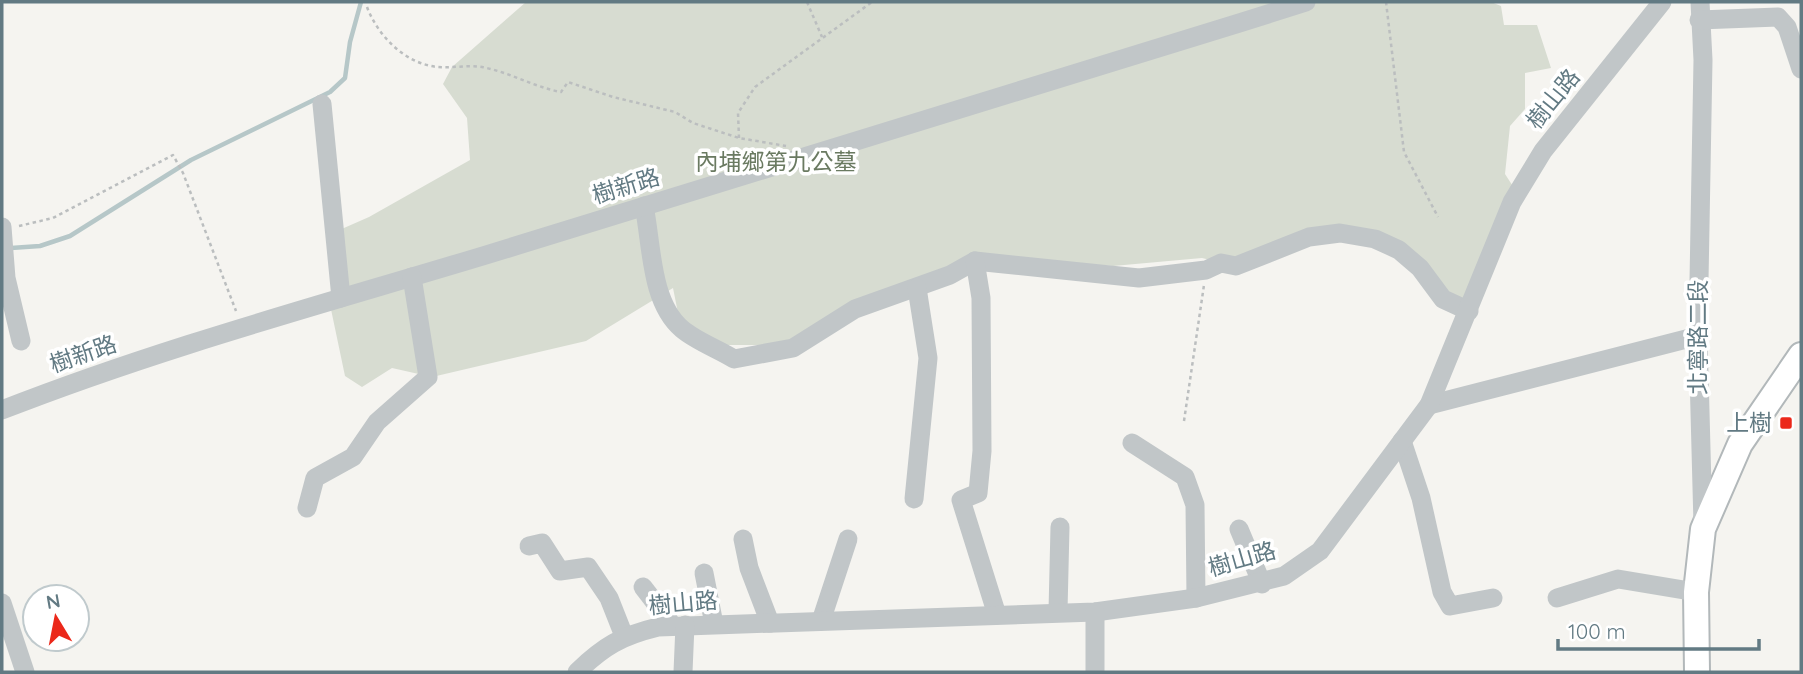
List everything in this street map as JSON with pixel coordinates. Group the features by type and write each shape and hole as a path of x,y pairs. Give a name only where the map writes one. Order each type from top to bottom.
{"main road":[{"path":"1703,529 1740,444 1801,355"},
{"name":"北寧路二段","path":"1697,672 1696,592 1703,529"}],"street":[{"name":"樹新路","path":"2,410 68,384 242,327 827,153 1306,2"},
{"name":"樹山路","path":"577,672 598,652 624,636 679,625 1058,611 1095,612 1196,598 1262,584 1284,576 1320,551 1429,405 1512,202 1543,151 1662,2"},
{"path":"1700,11 1778,17 1787,27 1801,69"},
{"name":"北寧路二段","path":"1700,11 1703,60 1698,337 1703,529"},
{"path":"322,104 341,298"},
{"path":"644,206 657,280 666,307 681,328 734,359 793,348 855,309 917,288 975,261 1139,278 1206,270 1221,263 1236,266 1309,237 1340,233 1375,239 1399,250 1420,268 1443,299 1469,311"},
{"path":"2,227 6,278 21,341"},
{"path":"975,261 981,298 982,451 978,493 961,500 997,615"},
{"path":"307,508 315,478 353,457 377,422 429,377 412,277"},
{"path":"914,499 928,358 917,288"},
{"path":"1429,405 1698,337"},
{"path":"1402,441 1422,498 1442,592 1450,606 1493,598"},
{"path":"1132,443 1185,477 1195,505 1196,598"},
{"path":"1058,611 1060,527"},
{"path":"1239,530 1262,584"},
{"path":"743,539 749,568 770,623"},
{"path":"821,621 848,539"},
{"path":"529,546 542,543 560,571 588,567 609,598 624,636"},
{"path":"705,573 714,624"},
{"path":"1557,598 1618,579 1696,592"},
{"path":"643,587 679,625 683,672"},
{"path":"2,603 24,672"},
{"path":"1095,612 1095,672"}],"path":[{"path":"807,2 822,37"},
{"path":"739,138 738,113 755,87 872,2"},
{"path":"1386,2 1404,152 1438,217"},
{"path":"367,7 375,29 384,39 421,64 439,67 484,67 535,87 561,92 568,82 612,97 675,112 693,123 739,138 789,146"},
{"path":"2,227 31,225 53,218 173,155 183,173 242,327"},
{"path":"1184,421 1206,270"}],"green space":[{"name":"內埔鄉第九公墓","path":"526,2 1491,2 1501,6 1504,25 1537,25 1551,68 1525,73 1525,109 1510,126 1505,174 1516,191 1464,307 1407,253 1338,236 1223,263 1202,258 1113,266 976,256 781,345 722,345 679,318 673,288 586,341 432,377 392,368 362,387 345,376 328,295 344,290 328,235 369,217 470,160 467,118 443,84 452,67"}],"waterway":[{"path":"11,248 40,246 70,236 191,160 330,92 345,78 350,42 361,2"}],"place":[{"name":"上樹","path":"1786,423"}]}
